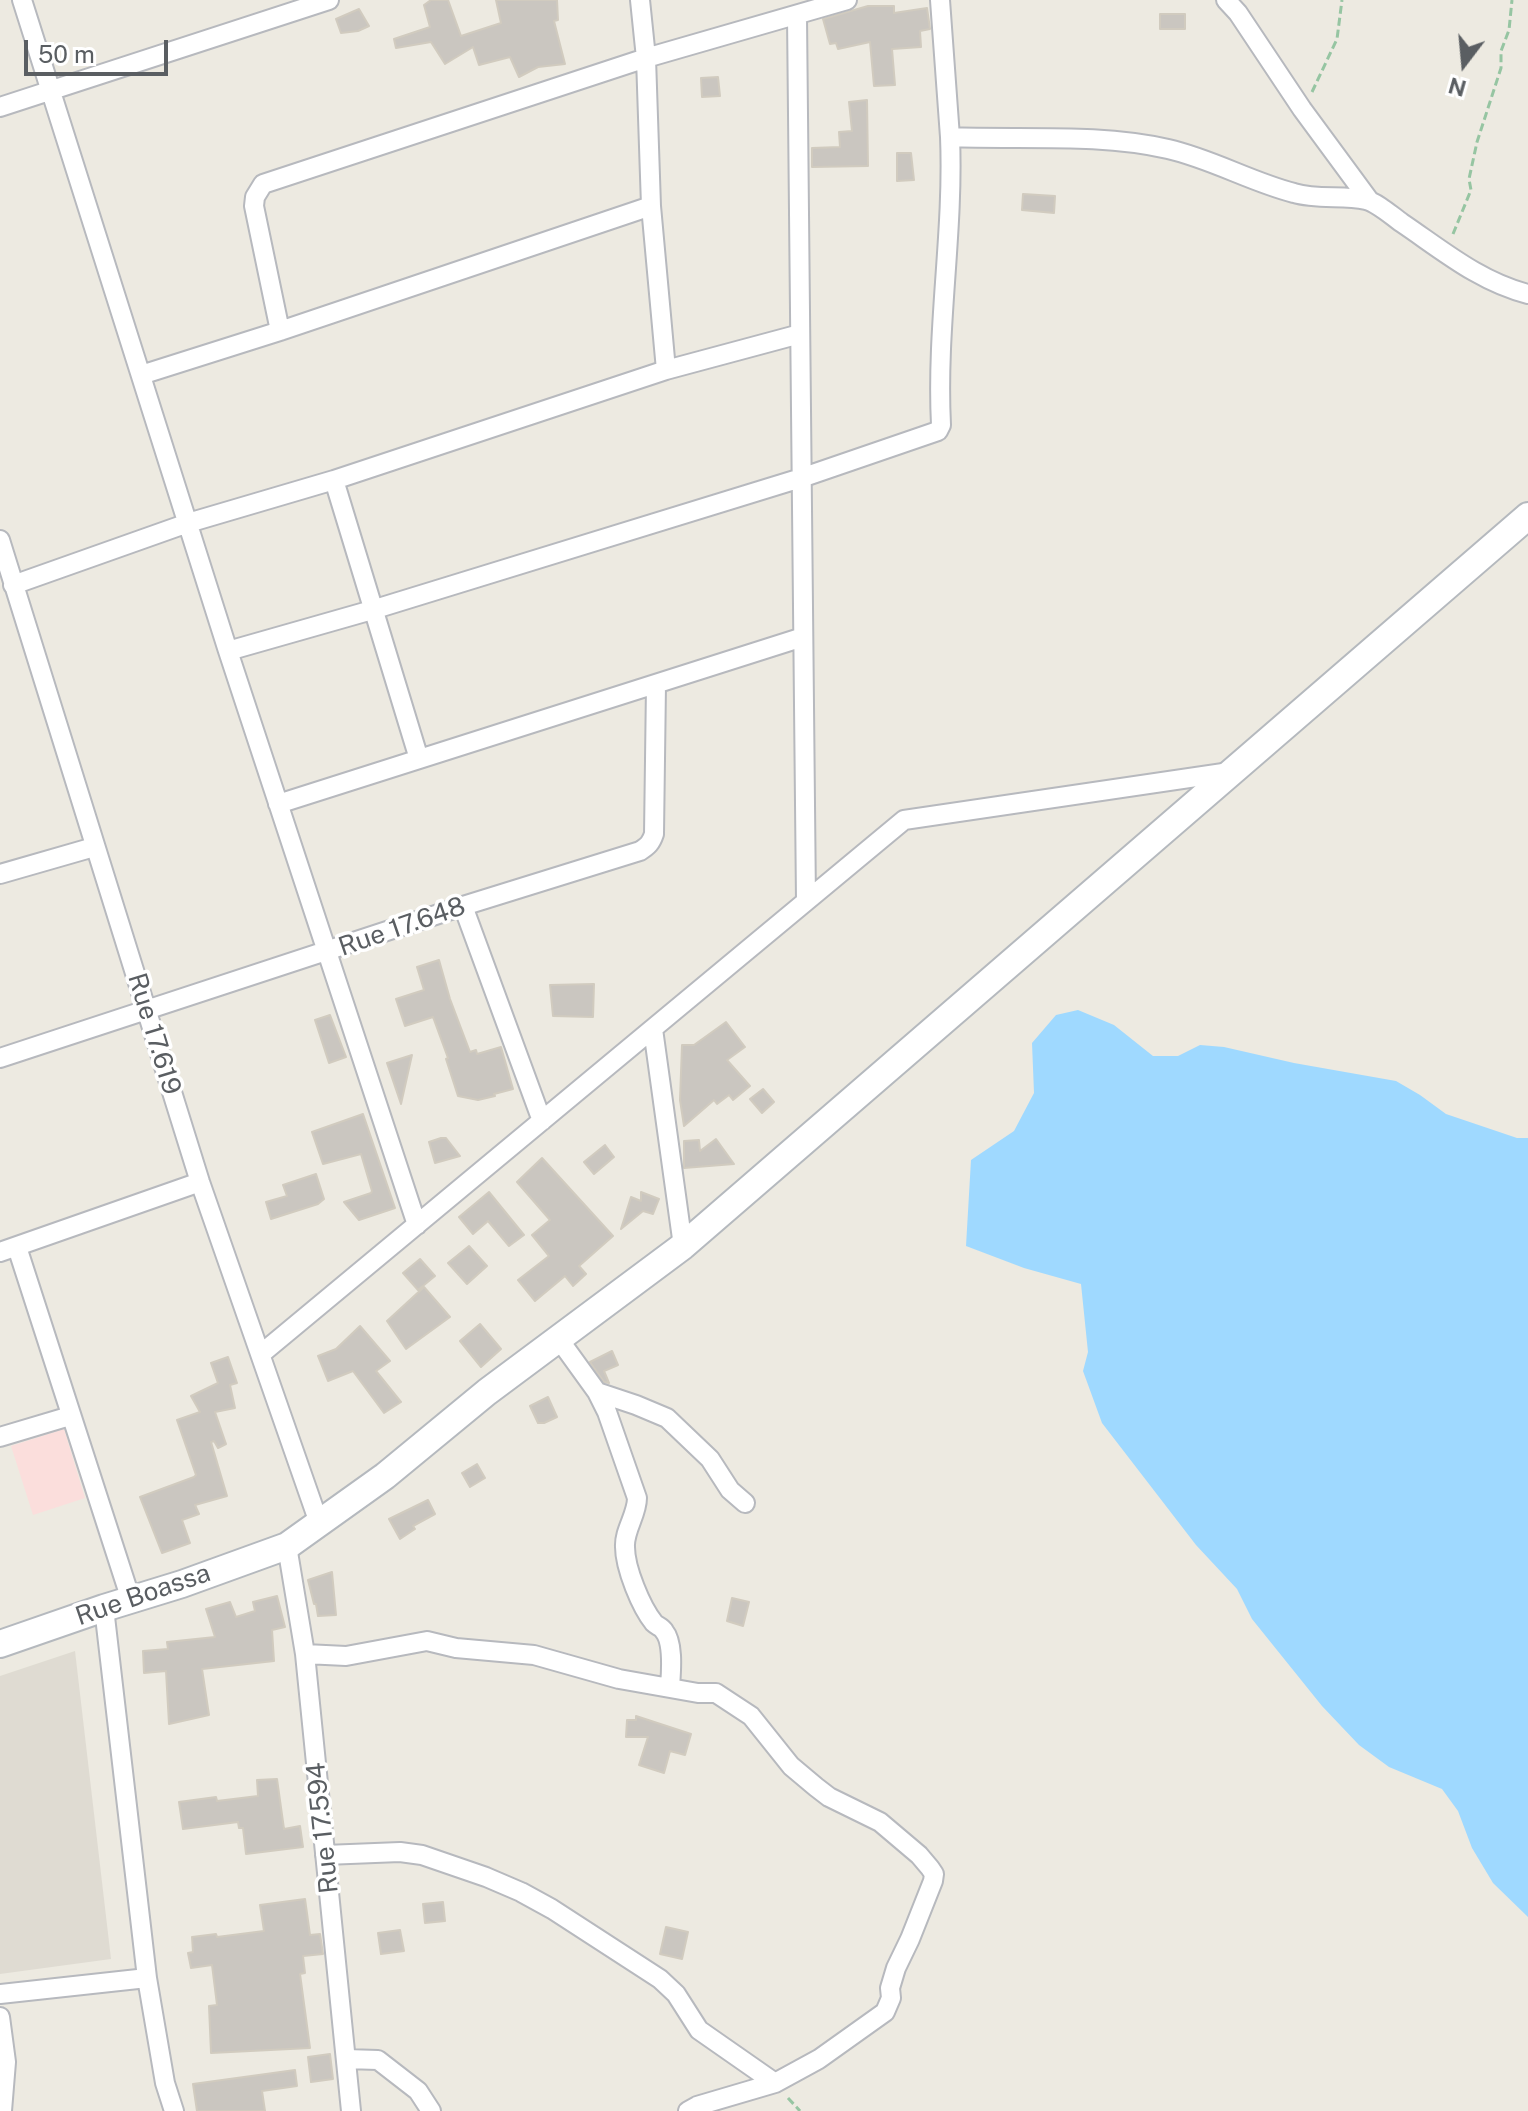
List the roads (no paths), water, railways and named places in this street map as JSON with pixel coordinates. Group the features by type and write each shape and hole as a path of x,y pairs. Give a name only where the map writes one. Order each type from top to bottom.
{"street":[{"path":"22,0 228,651 417,1225"},
{"path":"0,107 329,0"},
{"path":"640,0 646,58 651,206 666,370"},
{"path":"280,331 254,206 255,197 263,184 646,58 847,0"},
{"path":"228,651 801,478 938,431 941,427 941,335 950,219 950,137 940,0"},
{"path":"1226,0 1369,200 1482,277 1510,290 1528,294"},
{"path":"797,16 806,901"},
{"path":"950,137 1093,139 1167,149 1206,160 1298,195 1369,200"},
{"path":"141,375 651,206"},
{"path":"13,585 188,523 334,480 666,370 800,334"},
{"path":"334,480 419,759"},
{"name":"Rue Boassa","path":"0,1644 287,1546 385,1476 487,1392 683,1246 1528,516"},
{"name":"Rue 17.619","path":"0,540 200,1182 319,1523"},
{"path":"278,804 803,637"},
{"name":"Rue 17.648","path":"0,1058 640,851 652,842 654,834 656,685"},
{"path":"261,1354 907,819 1230,772"},
{"path":"0,874 94,847"},
{"path":"463,906 542,1121"},
{"path":"653,1029 683,1246"},
{"path":"131,1600 70,1416 9,1250 200,1182"},
{"path":"558,1338 597,1392 618,1440 637,1498 624,1545 642,1604 655,1625 665,1631 671,1651 670,1687"},
{"path":"597,1392 667,1418 710,1459 730,1490 745,1503"},
{"path":"0,1437 70,1416"},
{"name":"Rue 17.594","path":"287,1546 305,1654 351,2111"},
{"path":"104,1608 147,1978 165,2083 174,2111"},
{"path":"305,1654 346,1656 427,1641 456,1648 534,1655 619,1679 698,1693 716,1693 751,1716 791,1766 829,1797 880,1822 919,1855 934,1874 892,1980 891,1998 885,2012 819,2059 775,2083 688,2111"},
{"path":"325,1855 400,1852 422,1855 521,1892 660,1979 676,1994 699,2030 775,2083"},
{"path":"0,1994 147,1978"},
{"path":"0,2017 6,2062 2,2111"},
{"path":"346,2059 378,2060 418,2091 431,2111"},
{"path":"160,2111 165,2083"}],"water":[{"path":"1078,1010 1114,1025 1153,1056 1178,1056 1200,1045 1224,1047 1396,1081 1446,1114 1517,1138 1528,1138 1528,1917 1493,1883 1472,1848 1458,1811 1442,1789 1389,1767 1359,1745 1322,1706 1252,1619 1237,1589 1196,1545 1102,1423 1083,1371 1088,1352 1081,1284 1024,1268 966,1246 971,1160 1014,1131 1034,1093 1032,1043 1056,1015"}]}
